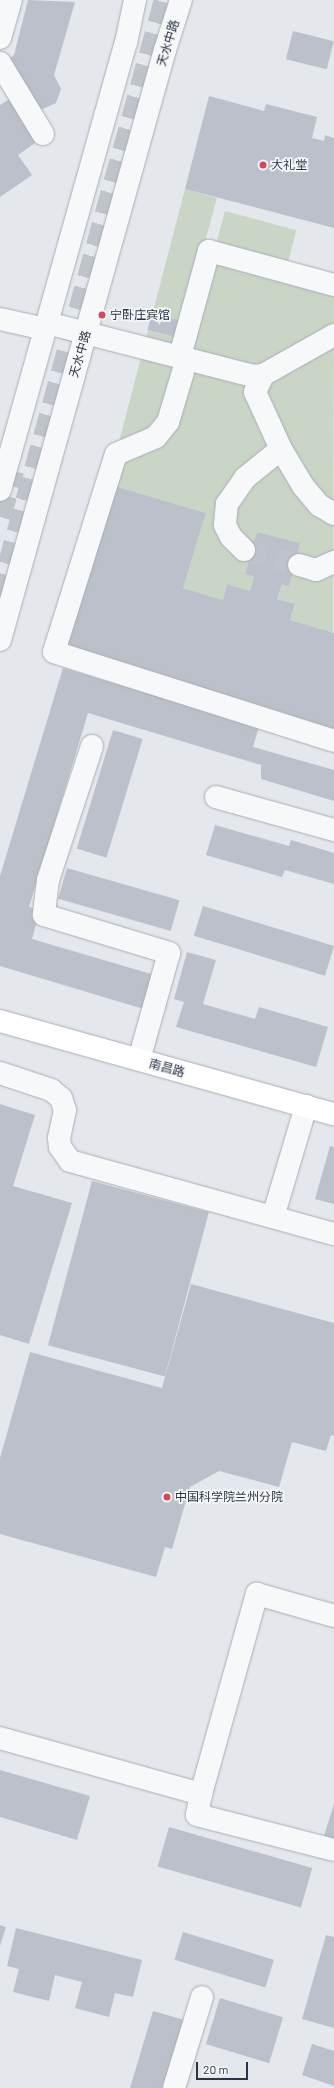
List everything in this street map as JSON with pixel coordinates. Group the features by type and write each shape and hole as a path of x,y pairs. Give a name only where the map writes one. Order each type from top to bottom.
{"main road":[{"name":"南昌路","path":"0,1021 334,1114"}],"street":[{"path":"0,38 11,0"},
{"path":"0,490 126,43 135,0"},
{"name":"天水中路","path":"0,640 165,50 181,0"},
{"path":"0,62 43,134"},
{"path":"334,285 209,252 168,422 156,437 116,454 54,652 334,741"},
{"path":"0,319 259,383 334,335"},
{"path":"259,383 281,450 303,486 319,505 334,514"},
{"path":"244,550 231,536 225,525 227,504 245,478 281,450"},
{"path":"299,565 316,570 334,562"},
{"path":"92,746 48,880 44,915 169,953 139,1060"},
{"path":"216,797 334,830"},
{"path":"0,1074 51,1090 61,1098 65,1110 59,1138 62,1150 70,1160 334,1234"},
{"path":"273,1217 306,1106"},
{"path":"334,1616 257,1594 201,1794 197,1815 334,1850"},
{"path":"0,1738 201,1794"},
{"path":"174,2088 202,1997"}],"green space":[{"path":"185,189 217,198 202,253 334,288 333,633 290,620 295,604 277,599 282,584 289,585 300,543 257,532 245,574 254,577 250,591 227,584 223,600 183,588 206,513 108,484"},
{"path":"225,211 296,230 287,264 216,245"}],"building":[{"path":"28,0 75,2 54,75 61,89 56,103 38,111 8,60 14,55"},
{"path":"293,31 334,41 327,69 286,59"},
{"name":"大礼堂","path":"209,96 264,111 266,104 317,117 312,138 324,141 325,135 334,138 334,228 185,189"},
{"path":"11,98 39,140 18,155 32,175 0,197 0,105"},
{"path":"152,313 182,321 178,337 148,329"},
{"path":"108,484 206,513 183,588 223,600 227,584 250,591 254,577 245,574 257,532 300,543 289,586 282,584 277,599 295,604 290,620 334,633 334,734 64,644"},
{"path":"63,668 259,727 253,747 334,770 334,801 261,779 261,765 88,713 29,907 40,910 32,939 158,976 147,1010 0,966 0,876"},
{"path":"113,730 143,739 106,858 77,849"},
{"path":"215,825 289,846 291,840 334,853 334,884 285,870 282,877 206,855"},
{"path":"67,868 179,900 171,931 58,899"},
{"path":"203,906 334,946 325,976 194,936"},
{"path":"187,952 216,960 203,1004 255,1019 259,1007 328,1027 316,1067 176,1027 184,1002 174,999"},
{"path":"0,1104 35,1115 13,1186 72,1203 29,1344 0,1335"},
{"path":"330,1146 334,1147 334,1204 315,1199"},
{"path":"92,1181 209,1212 165,1377 48,1345"},
{"path":"191,1284 334,1323 334,1436 331,1435 326,1451 292,1442 279,1487 219,1471 190,1487 172,1549 165,1547 156,1577 0,1534 0,1458 30,1352 162,1388"},
{"path":"0,1770 90,1796 77,1840 0,1817"},
{"path":"334,1804 334,1839 324,1836"},
{"path":"169,1827 312,1868 301,1907 158,1866"},
{"path":"0,1925 6,1927 0,1946"},
{"path":"16,1928 142,1960 133,1997 115,1993 109,2017 75,2008 82,1982 55,1975 49,2001 13,1992 19,1969 7,1966"},
{"path":"183,1932 274,1960 265,1988 175,1960"},
{"path":"326,1935 334,1937 334,2028 302,2019"},
{"path":"220,1998 283,2017 269,2063 206,2044"},
{"path":"153,2011 188,2021 168,2088 130,2088"},
{"path":"312,2044 334,2051 334,2086 302,2075"}],"tunnel":[{"path":"0,596 165,0"},
{"path":"0,517 13,471"},
{"path":"244,550 299,565"}],"place":[{"name":"大礼堂","path":"263,165"},
{"name":"宁卧庄宾馆","path":"102,315"},
{"name":"中国科学院兰州分院","path":"167,1497"}]}
